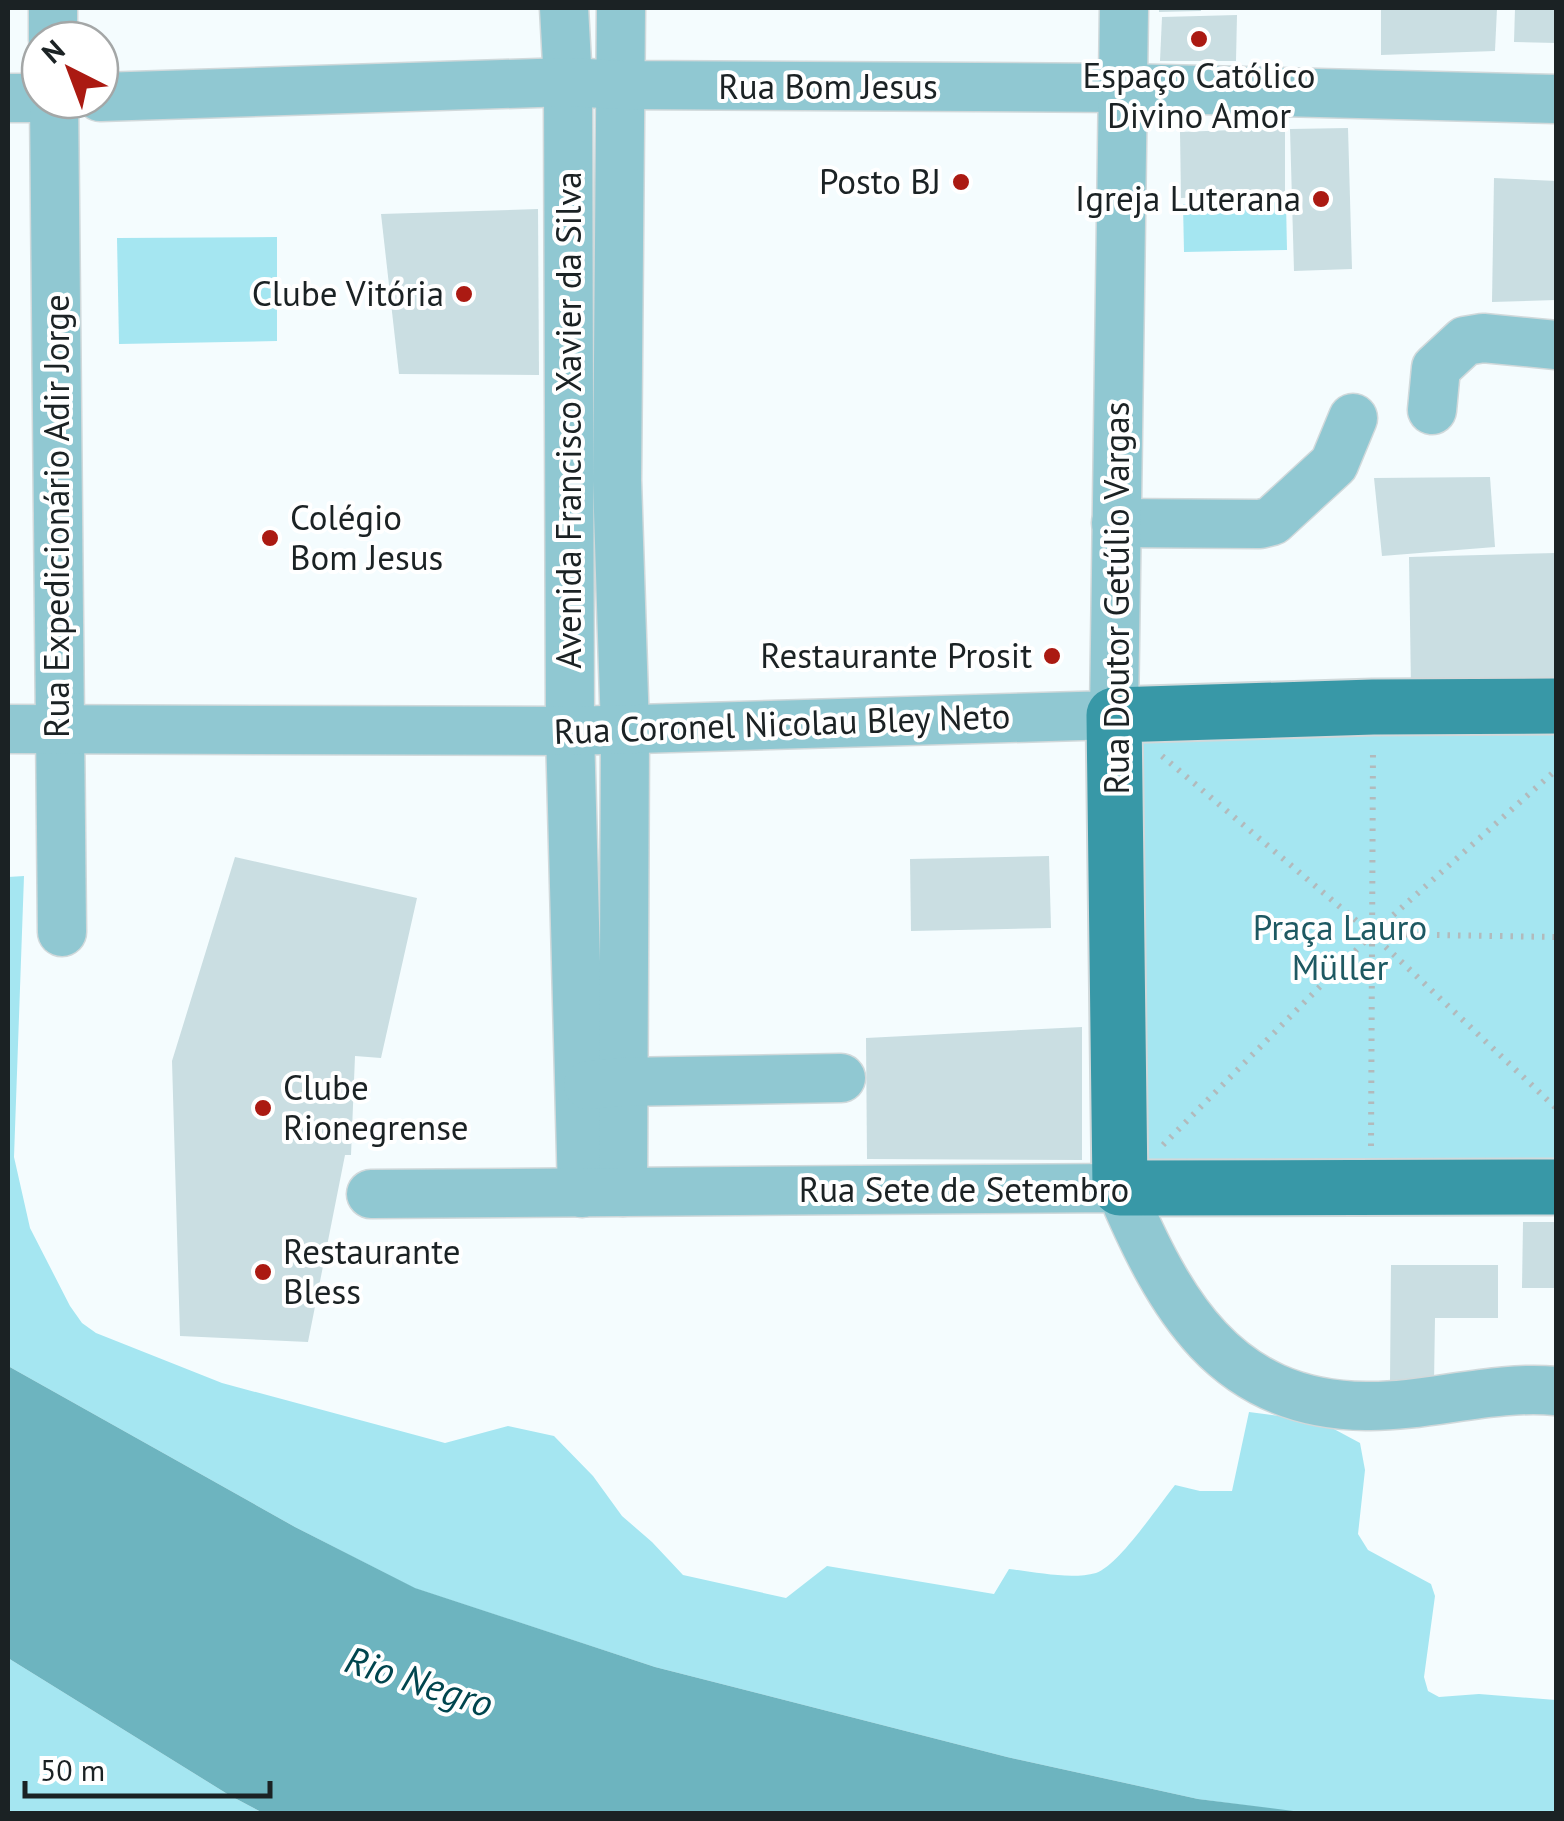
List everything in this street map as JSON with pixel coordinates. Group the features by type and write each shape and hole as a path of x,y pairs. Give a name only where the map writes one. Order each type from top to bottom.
{"main road":[{"name":"Rua Coronel Nicolau Bley Neto","path":"1114,715 1556,706"},
{"name":"Rua Doutor Getúlio Vargas","path":"1114,715 1120,1188"},
{"name":"Rua Sete de Setembro","path":"1120,1188 1556,1188"}],"street":[{"name":"Avenida Francisco Xavier da Silva","path":"564,8 568,82 570,731 601,1084"},
{"name":"Avenida Francisco Xavier da Silva","path":"602,1193 601,1084 625,728 617,480 621,8"},
{"name":"Rua Doutor Getúlio Vargas","path":"1114,715 1124,8"},
{"name":"Rua Bom Jesus","path":"120,95 568,82 622,86 1124,88 1556,98"},
{"name":"Rua Expedicionário Adir Jorge","path":"54,120 62,932"},
{"path":"1432,410 1436,368 1465,341 1483,338 1556,345"},
{"path":"1116,523 1272,521 1334,464 1353,418"},
{"path":"570,478 617,480"},
{"name":"Rua Coronel Nicolau Bley Neto","path":"8,729 570,731 1114,715"},
{"path":"601,1084 841,1078"},
{"path":"1120,1188 1147,1252 1181,1307 1214,1350 1254,1377 1313,1400 1366,1406 1516,1390 1556,1391"},
{"name":"Rua Sete de Setembro","path":"371,1194 1120,1188"}],"path":[{"path":"1371,1188 1373,708"},
{"path":"1114,715 1372,934 1556,1108"},
{"path":"1120,1188 1372,934 1556,770"},
{"path":"1372,934 1556,937"}],"green space":[{"path":"1286,202 1287,250 1184,252 1183,204"},
{"path":"277,237 277,341 119,344 117,238"},
{"name":"Praça Lauro Müller","path":"1556,710 1556,1185 1126,1183 1120,713"},
{"path":"24,876 14,1157 30,1228 70,1306 82,1323 96,1333 222,1383 445,1443 508,1426 554,1436 593,1476 622,1516 683,1575 786,1598 827,1566 994,1594 1009,1569 1064,1576 1096,1573 1127,1547 1175,1485 1200,1491 1232,1491 1249,1412 1319,1421 1360,1443 1365,1470 1358,1534 1368,1550 1431,1584 1435,1596 1424,1677 1428,1691 1439,1697 1479,1694 1556,1700 1556,1813 1309,1814 1198,1799 1007,1757 655,1667 414,1588 295,1527 8,1366 8,877"},
{"path":"8,1658 229,1795 263,1813 8,1813"}],"water":[{"name":"Rio Negro","path":"8,1366 295,1527 415,1588 655,1667 1007,1757 1198,1799 1309,1813 263,1813 8,1658"}],"building":[{"path":"1159,8 1201,8 1201,11 1159,12"},
{"path":"1381,8 1497,8 1495,51 1381,55"},
{"path":"1515,8 1556,8 1556,43 1514,42"},
{"name":"Espaço Católico Divino Amor","path":"1237,15 1236,61 1160,61 1162,17"},
{"path":"1285,128 1285,194 1181,198 1180,132"},
{"name":"Igreja Luterana","path":"1348,128 1352,269 1294,271 1290,129"},
{"path":"1494,178 1556,181 1556,300 1492,302"},
{"name":"Clube Vitória","path":"538,209 539,375 399,374 381,214"},
{"path":"1490,477 1495,547 1382,556 1374,478"},
{"path":"1556,553 1556,689 1411,689 1409,557"},
{"path":"1049,856 1051,928 911,931 910,859"},
{"name":"Clube Rionegrense","path":"235,857 417,898 381,1058 355,1056 351,1155 345,1155 308,1342 180,1336 172,1061"},
{"path":"1082,1027 1082,1160 867,1159 866,1038"},
{"path":"1523,1222 1556,1222 1556,1288 1522,1288"},
{"path":"1391,1265 1498,1265 1498,1318 1435,1318 1434,1383 1390,1383"}],"place":[{"name":"Espaço Católico Divino Amor","path":"1199,39"},
{"name":"Posto BJ","path":"961,182"},
{"name":"Igreja Luterana","path":"1321,199"},
{"name":"Clube Vitória","path":"464,294"},
{"name":"Colégio Bom Jesus","path":"270,538"},
{"name":"Restaurante Prosit","path":"1052,656"},
{"name":"Clube Rionegrense","path":"263,1108"},
{"name":"Restaurante Bless","path":"263,1272"}]}
